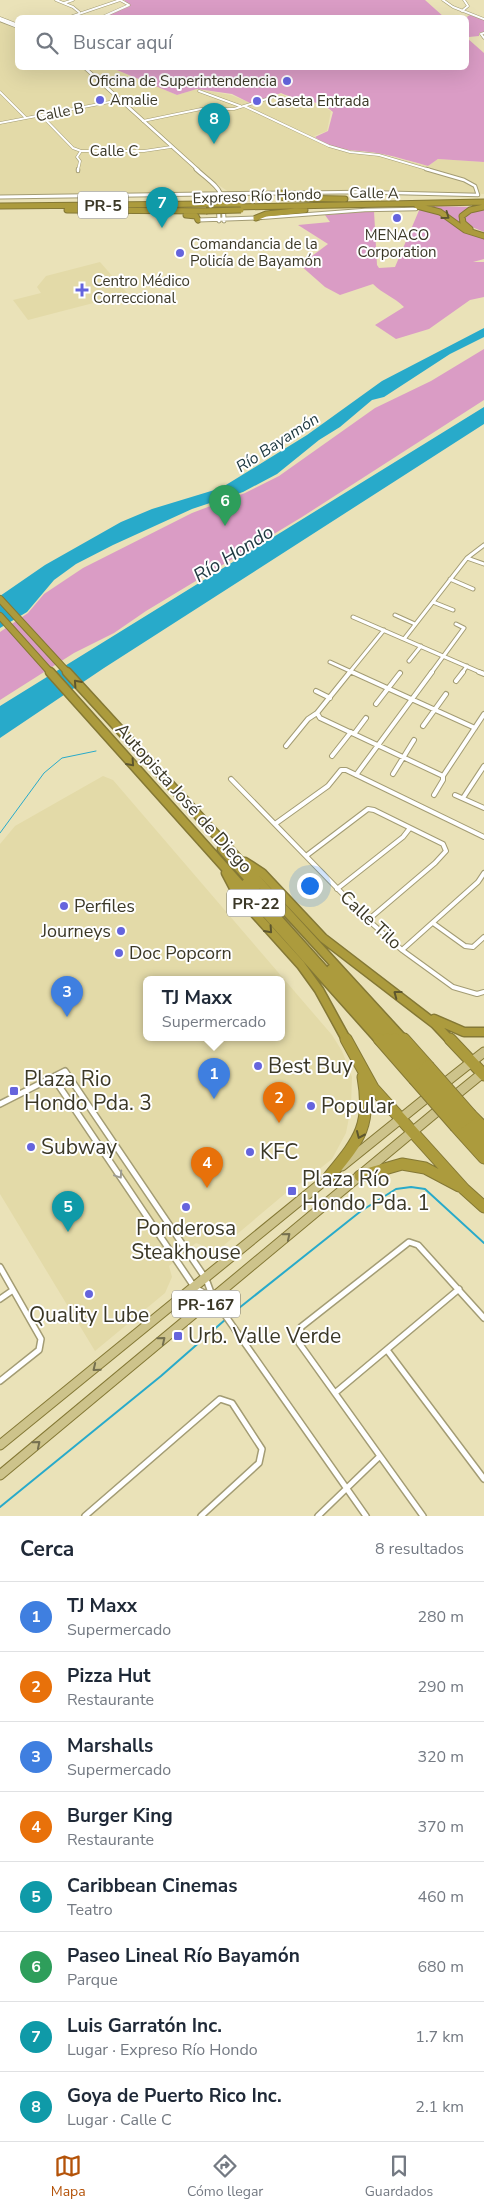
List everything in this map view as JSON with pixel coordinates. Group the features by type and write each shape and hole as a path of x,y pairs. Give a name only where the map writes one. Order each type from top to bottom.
{"highway":[{"path":"280,193 281,197 286,198 354,200"},
{"path":"90,205 165,200 170,199 172,195"},
{"name":"Expreso Río Hondo","path":"239,207 354,200 477,198 484,203"},
{"path":"239,207 374,202 484,203"},
{"name":"Expreso Río Hondo","path":"0,208 122,211 484,203"},
{"path":"484,203 468,211 463,215 462,220 468,228 484,235"},
{"path":"405,204 440,212 465,230 484,235"},
{"name":"Expreso Río Hondo","path":"0,208 90,205 206,208"},
{"path":"256,218 269,213 350,205"},
{"path":"0,208 206,208"},
{"path":"122,211 194,216 198,217 198,220"},
{"name":"Autopista José de Diego","path":"0,599 233,854 464,1121 484,1158"},
{"name":"Autopista José de Diego","path":"0,616 220,863 421,1073 464,1121 484,1128"},
{"path":"110,720 133,751 421,1073"},
{"path":"200,840 224,859 421,1073"},
{"path":"233,854 262,873 323,938 421,1012 484,1073"},
{"path":"220,863 237,894 301,965 318,990 373,1088 464,1189 484,1208"},
{"path":"421,1012 453,1029 484,1032"},
{"path":"328,1178 353,1149 364,1126 368,1098 362,1070"},
{"path":"464,1121 484,1138"},
{"path":"464,1121 484,1147"},
{"path":"360,1176 394,1165 412,1166 434,1172 464,1189"}],"main road":[{"name":"PR-167","path":"0,1445 484,1052"},
{"name":"PR-167","path":"0,1475 484,1073"}],"street":[{"path":"56,0 73,7 79,12"},
{"path":"64,3 73,0"},
{"path":"70,15 112,0"},
{"path":"76,15 120,0 129,5 107,15"},
{"path":"443,0 462,11 484,19"},
{"path":"462,11 468,6 464,0"},
{"path":"478,17 484,14"},
{"path":"0,19 15,25"},
{"path":"484,33 481,34 484,38"},
{"path":"87,70 220,190 223,197 224,221"},
{"path":"200,91 243,107 329,146 350,152 380,155 464,180 475,186 477,198"},
{"path":"0,92 26,118"},
{"path":"143,121 201,109 243,107 273,97"},
{"name":"Calle B","path":"0,123 120,100"},
{"name":"Calle C","path":"41,115 73,148 80,151 144,151 171,146"},
{"path":"78,171 80,161 77,158 80,151"},
{"name":"Calle A","path":"0,197 359,192 477,198"},
{"path":"219,221 218,197 221,194"},
{"path":"198,220 224,221 381,209 416,209"},
{"path":"404,639 467,558 484,545"},
{"path":"467,558 484,564"},
{"path":"450,580 473,589"},
{"path":"433,602 453,610"},
{"path":"395,616 415,624"},
{"path":"353,617 483,672"},
{"path":"356,775 464,628 456,624"},
{"path":"286,746 308,719 317,714 384,630"},
{"path":"409,661 421,646"},
{"path":"330,662 475,728"},
{"path":"456,681 467,666"},
{"path":"376,704 400,673"},
{"path":"316,691 330,698"},
{"path":"423,726 446,694"},
{"path":"317,714 320,718 443,776"},
{"path":"434,795 443,780 443,776 484,714"},
{"path":"332,756 366,718"},
{"path":"394,774 402,761 402,756 414,740"},
{"path":"463,798 484,766"},
{"path":"275,824 328,786 341,770 346,770 484,837"},
{"name":"Calle Tilo","path":"231,780 368,920 402,950 453,987 477,994 484,992"},
{"path":"455,795 484,808"},
{"path":"306,856 368,809 374,810 443,844 446,851 436,864 368,920"},
{"path":"337,889 403,837 410,828"},
{"path":"402,950 478,882 484,873"},
{"path":"433,923 465,946 473,947 484,938"},
{"path":"0,1104 65,1071 206,1279 213,1298 366,1516"},
{"path":"53,1076 195,1288 213,1298"},
{"path":"423,1516 300,1343 301,1327 409,1242 418,1245 484,1318"},
{"path":"0,1267 41,1339 42,1344 39,1350 0,1381"},
{"path":"335,1393 459,1289"},
{"path":"0,1299 12,1290"},
{"path":"387,1350 484,1479"},
{"path":"85,1516 220,1399 232,1403 262,1449 259,1463 201,1516"},
{"path":"318,1516 380,1456"}],"shaded area":[{"path":"124,0 425,0 442,15 109,15 130,6"},
{"path":"469,16 484,20 484,32 479,33 479,36 469,37"},
{"path":"0,22 15,28 15,70 117,70 177,95 197,89 231,95 253,104 281,94 295,100 310,101 331,111 327,131 314,136 319,141 351,151 380,154 428,166 438,159 484,162 484,194 366,190 229,192 217,184 211,186 216,191 214,192 0,195"},
{"path":"469,40 484,53 484,162 438,159 428,166 382,154 330,146 315,137 328,131 333,112 315,102 281,93 252,104 232,94 197,89 177,95 117,70 469,70"},
{"path":"431,206 473,207 463,214 460,220 464,226 474,233"},
{"path":"420,208 440,214 484,237 484,259 473,262 484,262 484,297 470,300 429,329 396,339 375,325 404,307 373,284 340,295 325,287 300,265 328,244 298,225 330,222 325,215 374,211 377,265 379,268 395,267"},
{"path":"484,208 484,232 467,225 464,217 472,211"},
{"name":"Centro Médico Correccional","path":"100,262 128,294 28,320 13,300 41,293 37,287 46,276"},
{"path":"484,349 484,400 302,517 146,611 114,633 74,653 0,700 0,632 28,613 44,594 83,568 192,513 245,493 279,476 375,408 431,381"},
{"path":"103,776 113,780 281,976 143,976 143,1041 285,1041 285,980 332,1035 342,1051 352,1077 351,1107 346,1133 332,1159 303,1182 293,1187 223,1246 209,1248 196,1243 169,1266 172,1277 165,1293 95,1351 0,1194 0,844 15,826"}],"water":[{"name":"Río Bayamón","path":"484,328 484,337 450,354 384,397 372,400 340,427 319,440 277,474 243,492 192,509 76,564 54,580 27,612 0,628 0,596 45,565 121,522 152,509 221,488 307,435 382,381"},
{"path":"484,407 484,424 104,668 0,738 0,706"}],"waterway":[{"path":"0,833 44,773 62,758 96,751"},
{"path":"229,1316 361,1211 396,1189 411,1187 425,1189 484,1243"},
{"path":"0,1507 161,1376 226,1319"}],"place":[{"name":"Oficina de Superintendencia","path":"287,81"},
{"name":"Amalie","path":"100,100"},
{"name":"Caseta Entrada","path":"257,101"},
{"name":"Goya de Puerto Rico Inc.","path":"214,144"},
{"name":"MENACO Corporation","path":"397,218"},
{"name":"Luis Garratón Inc.","path":"162,228"},
{"name":"Comandancia de la Policía de Bayamón","path":"180,253"},
{"name":"Centro Médico Correccional","path":"82,290"},
{"name":"Paseo Lineal Río Bayamón","path":"225,526"},
{"name":"Perfiles","path":"64,906"},
{"name":"Journeys","path":"121,931"},
{"name":"Doc Popcorn","path":"119,953"},
{"name":"Marshalls","path":"67,1017"},
{"name":"Best Buy","path":"258,1066"},
{"name":"Plaza Rio Hondo Pda. 3","path":"14,1091"},
{"name":"TJ Maxx","path":"214,1099"},
{"name":"Popular","path":"311,1106"},
{"name":"Pizza Hut","path":"279,1123"},
{"name":"Subway","path":"31,1147"},
{"name":"KFC","path":"250,1152"},
{"name":"Burger King","path":"207,1188"},
{"name":"Plaza Río Hondo Pda. 1","path":"292,1191"},
{"name":"Ponderosa Steakhouse","path":"186,1207"},
{"name":"Caribbean Cinemas","path":"68,1232"},
{"name":"Quality Lube","path":"89,1294"},
{"name":"Urb. Valle Verde","path":"178,1336"}],"water label":[{"name":"Río Hondo","path":"233,553"}]}
